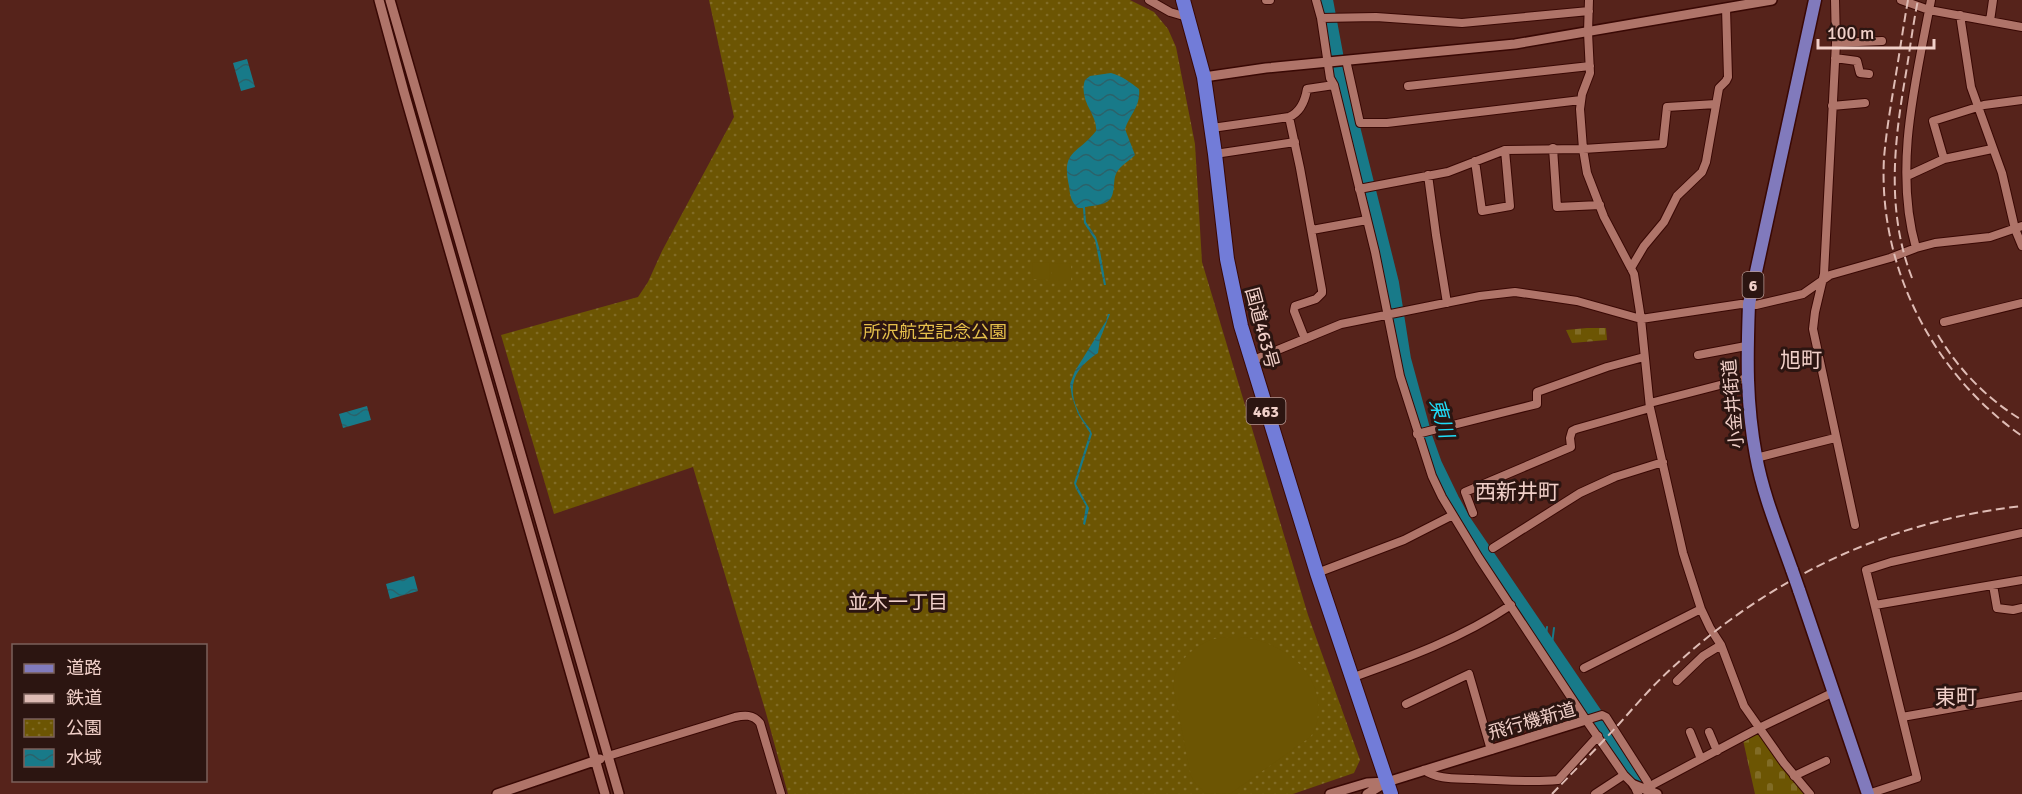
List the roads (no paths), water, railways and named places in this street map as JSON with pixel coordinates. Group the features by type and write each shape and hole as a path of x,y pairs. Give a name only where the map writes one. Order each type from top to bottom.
{"highway":[{"name":"国道463号","path":"1183,0 1204,77 1232,289 1251,361 1317,573 1389,788"}],"main road":[{"name":"小金井街道","path":"1815,0 1749,304 1746,346 1747,378 1756,458 1868,794"}],"street":[{"path":"379,0 605,794"},
{"path":"390,0 619,794"},
{"path":"1149,0 1170,12 1189,17"},
{"path":"1316,0 1360,123 1408,121 1581,100"},
{"path":"1589,0 1590,73 1581,100 1583,149 1587,173 1618,245 1634,274 1650,406 1683,553 1701,609 1721,645 1743,706 1794,776 1810,794"},
{"path":"1204,77 1337,61 1515,44 1772,0"},
{"path":"1835,0 1836,43 1823,279 1815,312 1814,329 1855,525"},
{"path":"1901,0 1929,10 2022,27"},
{"path":"1917,248 1909,213 1907,176 1911,111 1931,0"},
{"path":"1990,21 1994,0"},
{"path":"1631,268 1644,246 1664,222 1677,196 1702,172 1706,162 1719,88 1728,77 1726,8"},
{"path":"1322,18 1334,16 1462,23 1589,11"},
{"path":"1960,15 1971,87 2002,173 2019,227 2022,246"},
{"path":"1836,43 1882,41"},
{"path":"1835,58 1857,61 1860,73 1869,74"},
{"path":"1337,61 1334,85 1390,314 1400,376 1432,476 1453,515 1511,606 1588,720 1600,716 1606,717 1652,792"},
{"path":"1408,86 1590,66"},
{"path":"1212,128 1289,117 1302,105 1307,89 1334,85"},
{"path":"1944,159 1934,121 1977,107 2022,100"},
{"path":"1832,106 1865,103"},
{"path":"1361,189 1454,170 1505,150 1583,149 1664,144 1667,107 1716,104"},
{"path":"1289,117 1322,293 1316,299 1295,306 1294,311 1305,339"},
{"path":"1215,154 1295,142"},
{"path":"1553,148 1557,207 1600,205"},
{"path":"1907,176 1944,159 1992,149"},
{"path":"1475,161 1482,211 1510,206 1505,150"},
{"path":"1428,175 1447,303"},
{"path":"1312,230 1367,220"},
{"path":"1251,361 1341,324 1495,294 1520,292 1586,303 1641,319 1741,304 1756,305 1803,294 1823,279 1917,248 1935,243 1981,238 2019,227"},
{"path":"1806,292 1815,312"},
{"path":"1944,322 2022,303"},
{"path":"1698,355 1746,346"},
{"path":"1419,434 1537,404 1537,392 1607,367 1644,357"},
{"path":"1473,513 1465,492 1571,447 1570,438 1572,431 1576,429 1747,378"},
{"path":"1756,458 1835,438"},
{"path":"1492,549 1580,493 1616,477 1663,462"},
{"path":"1317,573 1404,540 1453,515"},
{"path":"1868,794 1917,778 1866,570 1911,557 2022,533"},
{"path":"1875,605 2022,580"},
{"path":"1993,585 1997,608 2013,610 2022,608"},
{"path":"1351,678 1452,639 1511,606"},
{"path":"1584,668 1701,609"},
{"path":"1677,681 1703,656 1721,645"},
{"path":"1406,704 1469,674 1491,750"},
{"path":"1652,792 1652,785 1759,728 1834,692"},
{"path":"1902,717 2022,696"},
{"path":"497,794 608,756 741,716 756,718 760,723 781,794"},
{"name":"飛行機新道","path":"1389,788 1424,770 1588,720 1624,775 1636,788 1652,792"},
{"path":"1690,732 1701,759"},
{"path":"1709,732 1717,751"},
{"path":"1424,770 1436,776 1454,778 1513,782 1558,780 1598,736"},
{"path":"1794,776 1826,761"},
{"path":"1595,794 1624,775"},
{"path":"1330,794 1367,783 1389,788"},
{"path":"1367,794 1389,788"}],"water":[{"path":"247,59 255,87 241,91 233,63"},
{"path":"1111,73 1139,89 1139,95 1137,105 1125,129 1135,155 1117,172 1112,197 1102,204 1085,207 1086,222 1096,237 1100,251 1106,285 1104,285 1095,240 1084,223 1083,208 1078,208 1071,198 1067,166 1072,154 1096,131 1094,119 1084,95 1085,80 1090,76"},
{"path":"1110,314 1100,339 1098,353 1089,359 1077,373 1073,389 1077,408 1092,434 1076,484 1089,508 1085,525 1083,524 1086,506 1074,483 1090,433 1078,414 1070,384 1075,371"},
{"path":"367,406 371,420 343,428 339,414"},
{"path":"414,576 418,591 390,599 386,584"}],"waterway":[{"name":"東川","path":"1326,0 1340,75 1392,283 1404,359 1435,464 1464,521 1636,774 1647,794"},
{"path":"1545,642 1547,627"},
{"path":"1551,652 1554,628"}],"railway":[{"path":"1908,0 1884,158 1885,199 1891,239 1902,278 1917,315 1938,350 1962,382 1990,411 2022,436"},
{"path":"1912,278 1898,227 1895,176 1898,125 1918,0"},
{"path":"1938,335 1964,372 1997,403 2022,420"},
{"path":"1552,794 1651,688 1710,636 1749,606 1834,558 1879,540 1925,525 2022,506"}],"district":[{"name":"旭町","path":"1801,360"},
{"name":"西新井町","path":"1517,492"},
{"name":"並木一丁目","path":"898,602"},
{"name":"東町","path":"1956,697"}],"park label":[{"name":"所沢航空記念公園","path":"935,332"}]}
